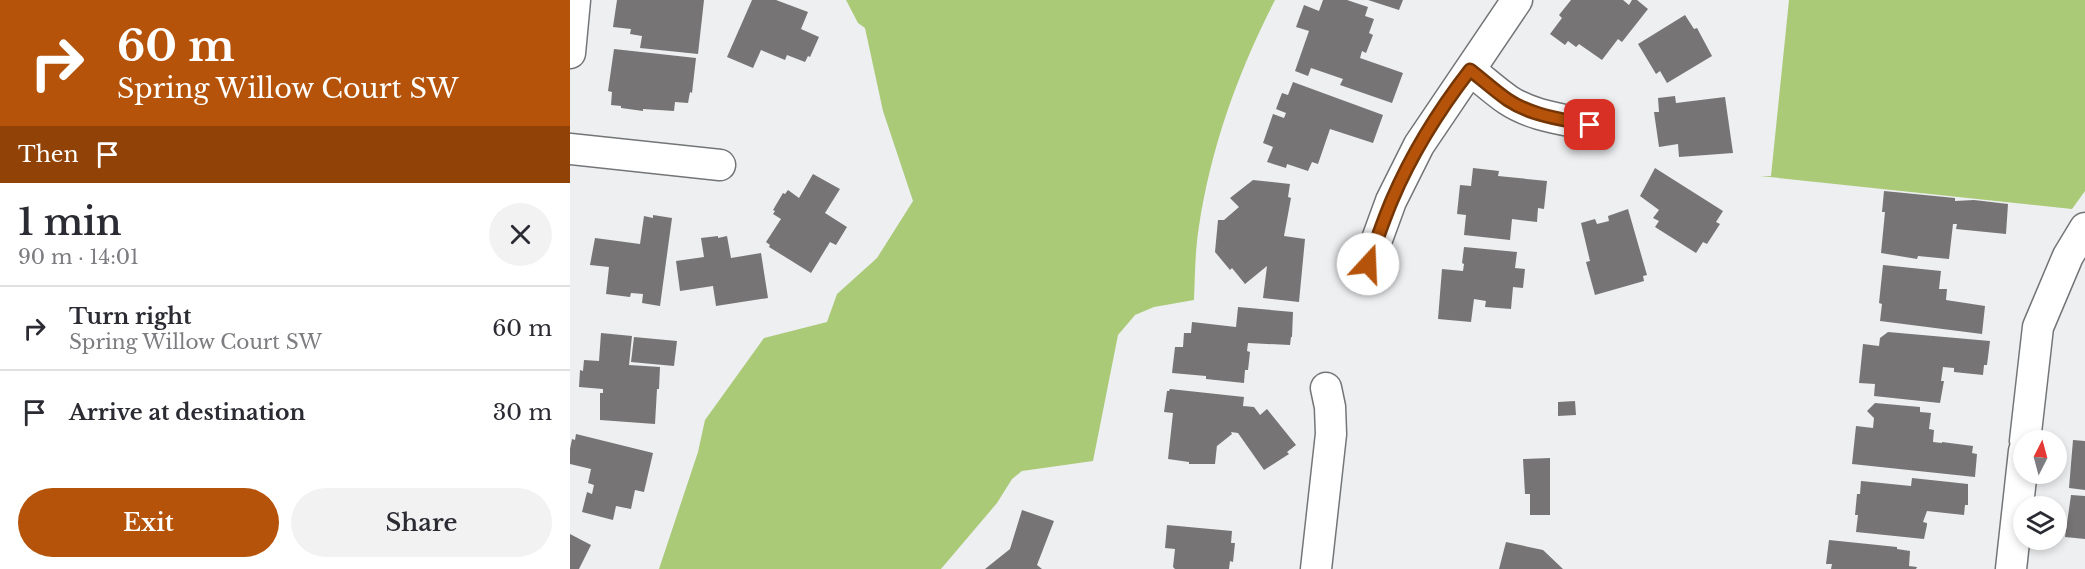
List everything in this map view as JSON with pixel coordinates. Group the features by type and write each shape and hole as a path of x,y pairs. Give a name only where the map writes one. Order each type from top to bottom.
{"street":[{"path":"570,53 575,0"},
{"path":"1368,264 1391,201 1411,161 1445,105 1517,0"},
{"path":"1470,70 1508,100 1527,110 1590,125"},
{"path":"570,149 720,165"},
{"path":"2026,430 2038,327 2068,256 2085,228"},
{"path":"1316,569 1331,434 1330,407 1326,388"},
{"path":"2011,569 2020,484"}],"green space":[{"path":"846,0 1275,0 1238,82 1211,167 1198,235 1194,300 1154,307 1135,315 1118,335 1093,461 1022,471 1012,479 997,503 941,569 659,569 698,452 705,420 764,338 827,322 837,294 877,258 913,201 883,111 865,28 858,23"},
{"path":"1789,0 2085,0 2085,191 2072,209 1760,176 1771,176"}],"building":[{"path":"617,0 704,0 698,54 640,48 642,36 630,34 631,29 613,27"},
{"path":"752,0 776,0 808,12 801,29 819,37 810,57 808,56 805,62 787,55 785,60 761,50 753,68 727,57"},
{"path":"1323,0 1347,0 1368,7 1365,16 1374,19 1369,33 1373,35 1366,53 1362,51 1360,58 1403,73 1392,103 1340,85 1343,79 1311,68 1308,76 1295,71 1309,31 1296,27 1304,5 1319,11"},
{"path":"1368,0 1403,0 1399,10"},
{"path":"1571,0 1623,0 1629,5 1632,0 1637,0 1648,9 1622,42 1618,39 1602,60 1579,44 1576,47 1568,41 1565,45 1550,34 1562,18 1559,15"},
{"path":"1685,15 1694,29 1697,28 1712,56 1667,83 1660,71 1656,74 1638,44"},
{"path":"614,49 696,58 692,93 690,92 688,103 675,102 674,111 643,109 643,111 611,105 612,92 608,91"},
{"path":"1293,82 1383,115 1373,143 1330,129 1318,164 1312,162 1308,171 1287,164 1286,168 1267,162 1273,147 1263,143 1273,114 1284,118 1286,113 1276,109 1282,93 1288,95"},
{"path":"1675,96 1676,103 1725,97 1733,153 1679,157 1678,144 1659,147 1654,112 1659,112 1658,98"},
{"path":"1473,168 1499,171 1498,176 1547,181 1544,209 1538,208 1537,222 1512,219 1510,240 1464,235 1466,215 1457,214 1460,185 1471,186"},
{"path":"1655,168 1723,211 1716,222 1720,224 1707,244 1703,242 1696,253 1655,227 1659,221 1653,218 1659,210 1640,196"},
{"path":"813,174 840,189 825,213 847,227 836,245 830,242 811,273 769,247 770,245 766,242 781,219 773,214 775,211 773,210 783,193 785,194 788,190 799,198"},
{"path":"1253,180 1290,184 1288,197 1291,198 1284,236 1305,239 1299,302 1263,298 1267,266 1245,284 1215,252 1218,220 1224,220 1239,207 1230,198"},
{"path":"1884,191 1955,198 1955,201 1974,200 2008,204 2006,234 1956,229 1957,224 1953,224 1949,259 1918,256 1917,259 1881,253 1885,212 1882,212"},
{"path":"1628,209 1647,275 1643,276 1644,281 1595,295 1586,262 1590,261 1581,223 1595,219 1597,224 1609,221 1608,216"},
{"path":"653,215 672,218 660,306 642,303 643,294 631,293 630,297 606,294 609,267 590,265 595,238 640,244 644,216 653,218"},
{"path":"718,236 718,238 727,236 731,258 761,253 768,298 716,306 713,286 680,291 676,261 704,257 701,238"},
{"path":"1464,247 1517,252 1515,268 1525,269 1523,288 1513,287 1511,309 1485,307 1486,301 1474,299 1471,322 1438,319 1442,269 1463,271"},
{"path":"1883,265 1941,271 1939,289 1947,289 1946,300 1985,306 1982,334 1880,321 1882,304 1879,303"},
{"path":"1238,307 1293,312 1290,345 1248,343 1247,351 1250,352 1244,383 1172,373 1175,347 1183,347 1184,333 1191,333 1192,322 1236,327"},
{"path":"1888,332 1990,341 1987,365 1984,365 1983,375 1954,372 1954,368 1943,367 1941,381 1944,381 1940,403 1874,396 1875,384 1859,383 1863,344 1879,346 1880,338"},
{"path":"601,333 632,336 629,365 660,367 655,424 600,420 600,393 603,393 603,389 579,387 580,370 583,371 584,360 599,361"},
{"path":"634,337 677,341 674,366 631,362"},
{"path":"1170,389 1244,397 1243,406 1254,407 1260,415 1267,409 1296,445 1287,452 1289,454 1264,470 1238,433 1231,432 1232,434 1217,445 1215,464 1189,464 1189,462 1168,459 1173,413 1164,412 1167,391"},
{"path":"1575,401 1576,415 1558,416 1558,402"},
{"path":"1875,403 1920,407 1920,412 1931,413 1929,429 1934,430 1933,442 1973,446 1972,453 1977,454 1975,477 1852,464 1856,426 1873,428 1874,418 1867,411"},
{"path":"576,434 653,453 644,492 635,490 631,509 616,506 613,520 582,512 587,492 592,494 594,485 588,483 591,469 570,464 572,439 575,440"},
{"path":"2073,440 2085,441 2085,490 2069,488"},
{"path":"1550,458 1550,515 1530,515 1530,494 1525,494 1523,459"},
{"path":"1912,478 1968,484 1968,505 1965,505 1964,515 1927,511 1923,522 1927,523 1924,539 1856,532 1857,494 1860,494 1861,481 1911,486"},
{"path":"2071,495 2085,496 2085,539 2067,537"},
{"path":"1022,510 1054,521 1037,565 1042,569 985,569 1010,549"},
{"path":"1167,525 1232,531 1231,543 1235,543 1233,562 1230,561 1229,569 1175,569 1173,567 1175,549 1165,548"},
{"path":"570,534 591,545 579,569 570,569"},
{"path":"1829,540 1897,547 1897,549 1910,551 1909,566 1917,567 1916,569 1831,569 1832,564 1826,564"},
{"path":"1506,542 1543,550 1563,569 1499,569"}],"route":[{"path":"1368,264 1391,201 1419,145 1470,70 1508,100 1527,110 1590,125"}]}
